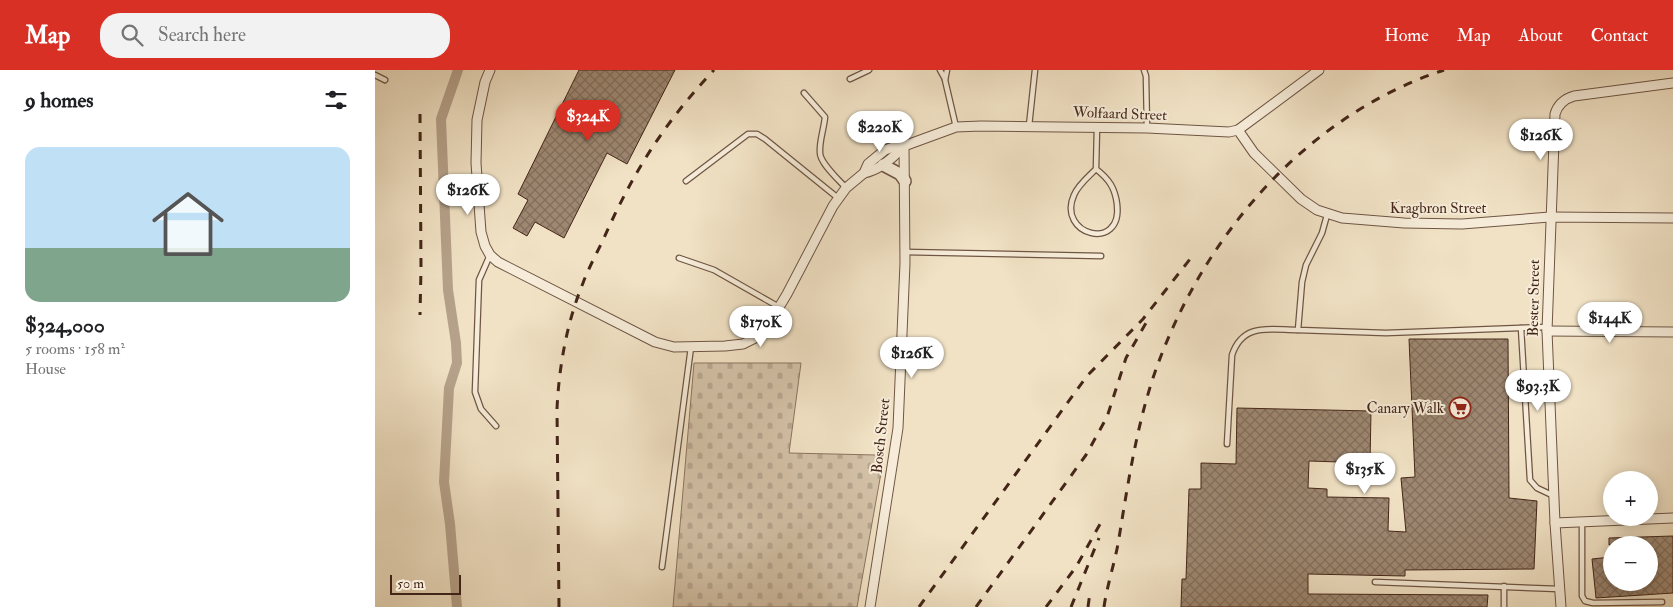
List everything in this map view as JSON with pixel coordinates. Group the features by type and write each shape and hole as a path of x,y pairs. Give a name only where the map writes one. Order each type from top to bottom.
{"street":[{"path":"489,70 477,120 476,163 481,232 490,256"},
{"path":"1237,130 1319,70"},
{"name":"Bester Street","path":"1561,607 1555,523 1547,329 1554,122 1557,110 1565,99 1574,96 1673,83"},
{"name":"Wolfaard Street","path":"490,256 498,262 655,342 674,347 743,344 763,334 771,323 838,198 846,188 864,173 868,164 885,150 896,146 904,146 956,128 1097,127 1219,133 1237,130"},
{"name":"Kragbron Street","path":"1237,130 1254,153 1296,195 1327,215 1356,220 1443,224 1550,217 1673,218"},
{"name":"Wolfaard Street","path":"864,173 872,172 883,165 904,146"},
{"name":"Bosch Street","path":"870,607 898,428 905,252 904,146"},
{"path":"883,165 901,174 905,181"},
{"path":"1547,329 1673,332"},
{"path":"1555,523 1673,518"}],"lane":[{"path":"850,79 869,70"},
{"path":"940,70 945,80 956,128"},
{"path":"945,80 947,70"},
{"path":"1029,126 1035,70"},
{"path":"1144,70 1146,76 1147,128"},
{"path":"375,75 385,80"},
{"path":"804,93 825,117 825,130 820,153 822,160 846,188"},
{"path":"1097,127 1097,169 1114,188 1118,210 1113,227 1099,234 1088,233 1078,226 1073,218 1071,208 1073,196 1079,186 1097,169"},
{"path":"686,181 748,134 757,134 778,148 838,198"},
{"path":"1298,330 1302,282 1306,265 1322,233 1327,215"},
{"path":"905,252 1101,256"},
{"path":"490,256 479,280 475,392 481,409 496,426"},
{"path":"679,258 714,270 779,307"},
{"path":"1521,328 1529,480 1537,488 1554,496"},
{"path":"1227,444 1232,355 1236,344 1252,330 1387,334 1521,328 1547,329"},
{"path":"662,567 691,347"},
{"path":"1582,521 1582,596 1585,601 1593,603 1662,602"},
{"path":"1375,582 1559,589"},
{"path":"1504,586 1504,607"}],"green space":[{"path":"694,363 801,363 789,453 876,455 883,462 857,607 673,607"}],"building":[{"path":"579,70 675,70 627,164 607,153 564,238 535,222 527,236 513,228 528,200 518,194"},
{"path":"1409,339 1508,339 1509,498 1537,501 1534,569 1405,570 1405,576 1308,574 1308,594 1488,595 1487,607 1181,607 1182,579 1186,579 1189,489 1201,489 1201,463 1236,464 1237,408 1371,411 1370,463 1309,461 1308,488 1327,489 1327,497 1389,498 1388,531 1406,532 1401,478 1415,477"},
{"path":"1658,536 1673,536 1673,593 1596,598 1592,559 1603,558 1603,591 1658,591"}],"waterway":[{"path":"457,607 450,524 444,482 449,388 457,363 448,290 441,119 458,70"}],"railway":[{"path":"559,607 557,409 562,361 572,313 588,271 615,214 651,149 680,109 714,70"},
{"path":"1104,607 1118,544 1136,442 1146,401 1172,330 1197,280 1227,234 1262,191 1301,152 1345,119 1393,91 1444,70"},
{"path":"420,114 420,315"},
{"path":"919,607 1087,376 1143,319 1194,254"},
{"path":"976,607 1086,455 1107,417 1126,358 1146,323"},
{"path":"1046,607 1076,567 1104,517"},
{"path":"1071,607 1099,538"},
{"path":"1088,607 1090,592"}],"place":[{"name":"Canary Walk","path":"1460,408"}]}
